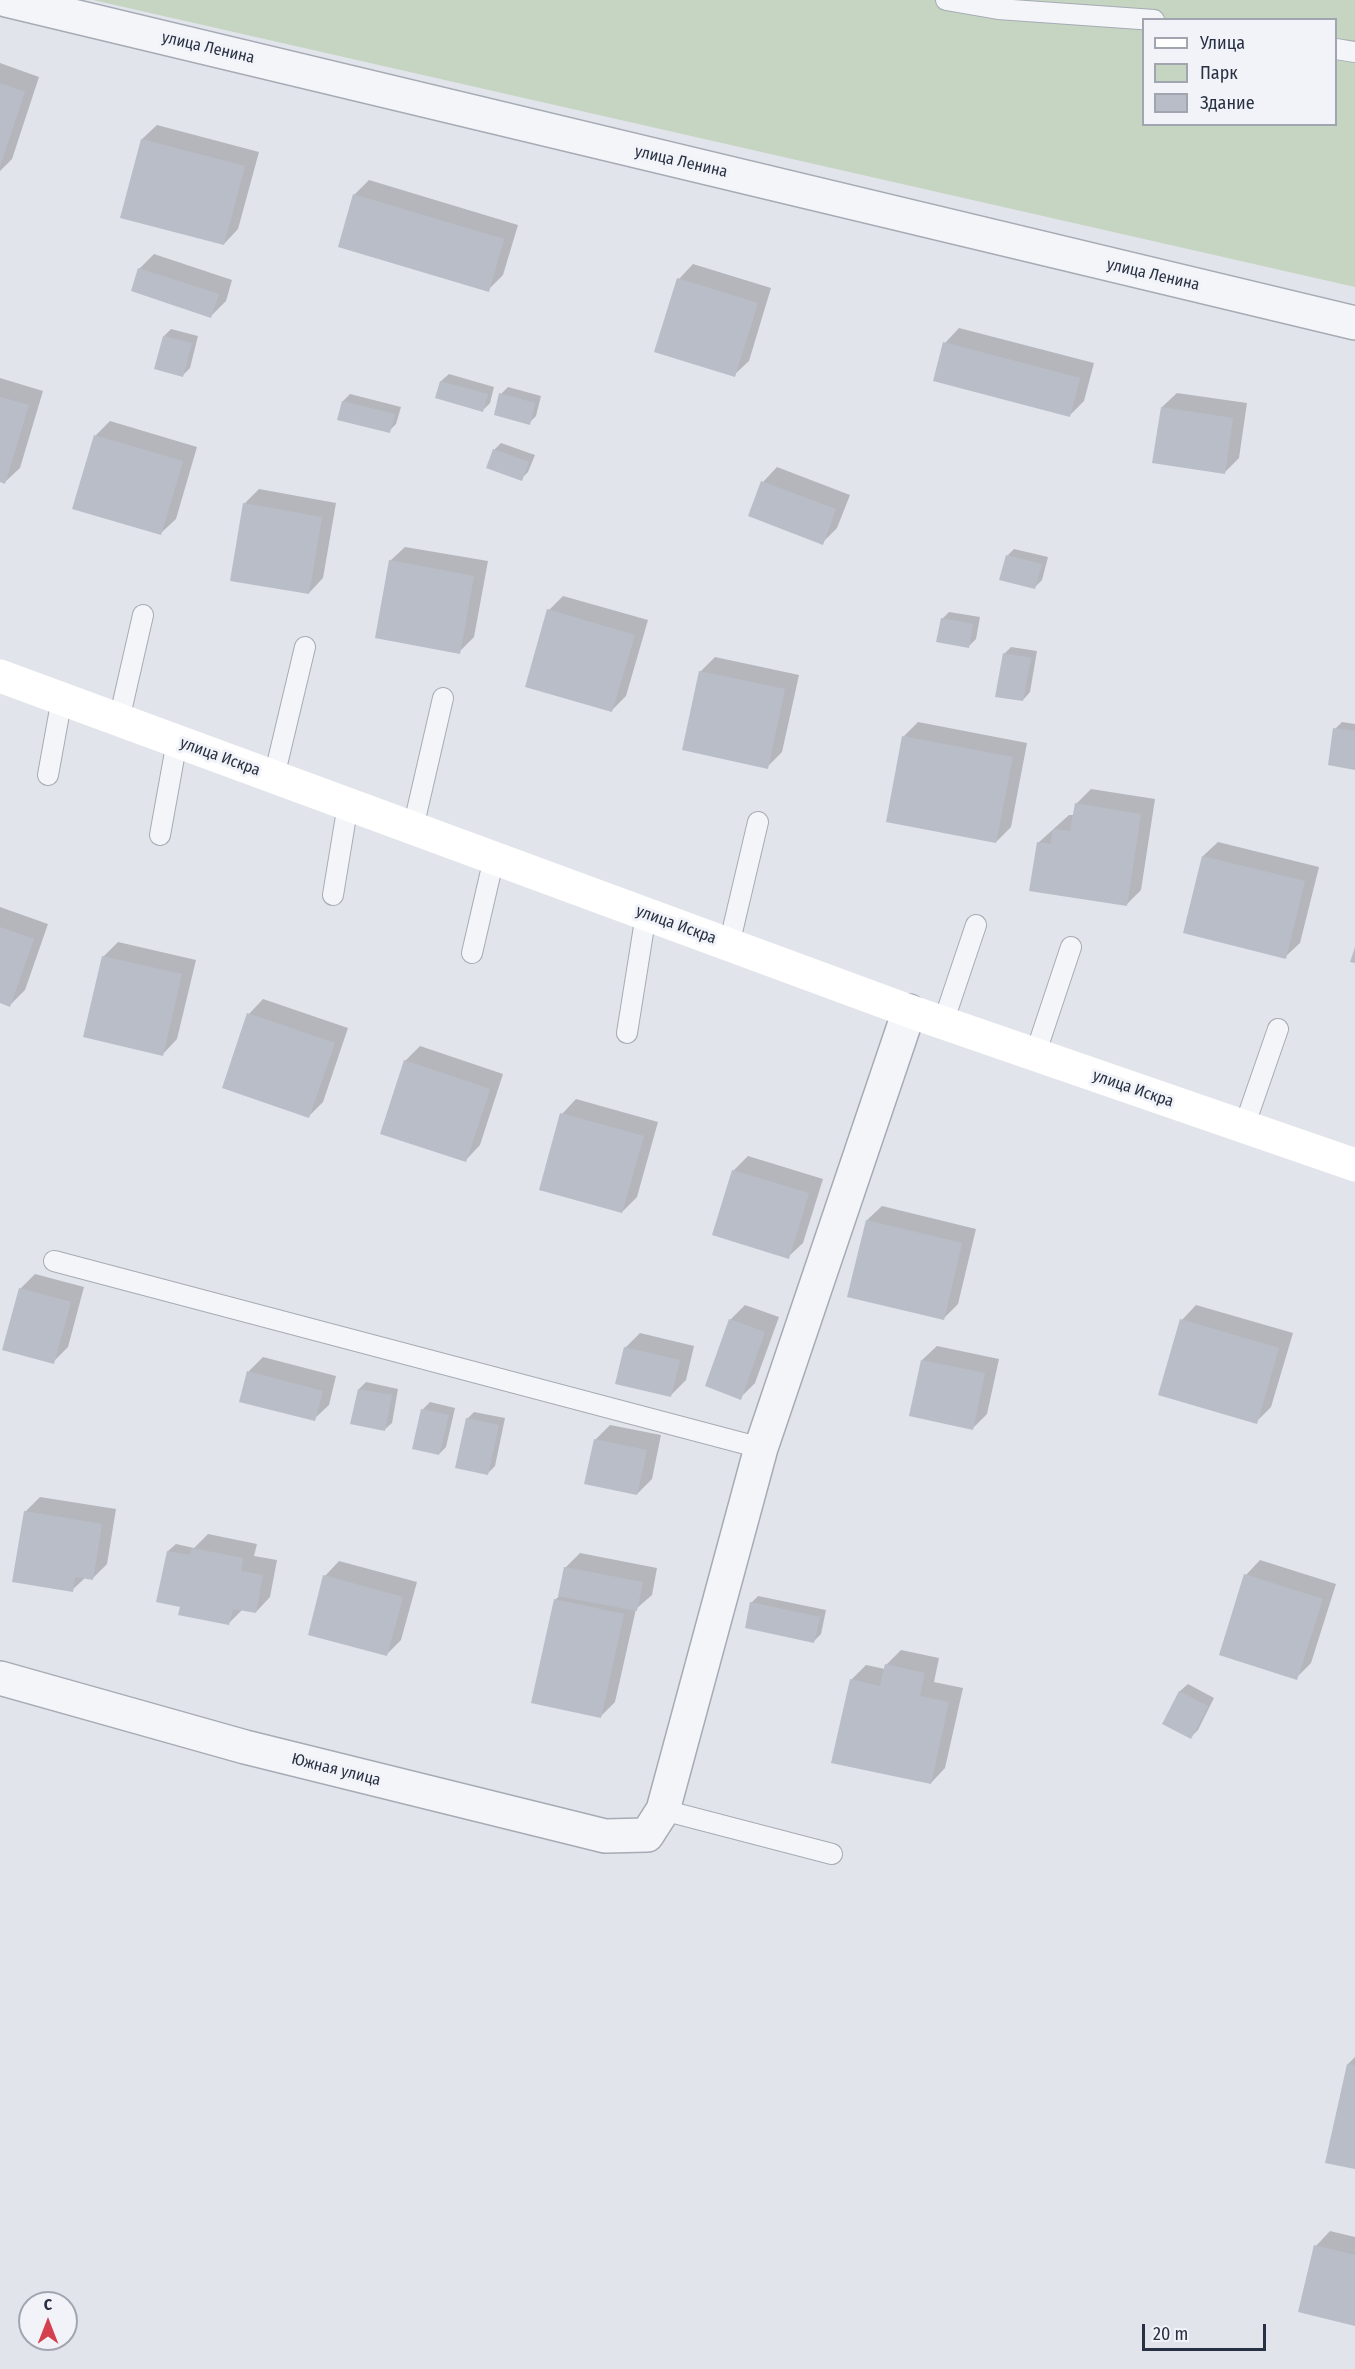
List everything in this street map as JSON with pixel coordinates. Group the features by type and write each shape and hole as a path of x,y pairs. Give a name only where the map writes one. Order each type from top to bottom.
{"street":[{"name":"улица Ленина","path":"6,0 1355,323"},
{"name":"улица Искра","path":"0,676 909,1011 1355,1165"},
{"path":"663,1810 761,1448 909,1011"},
{"name":"Южная улица","path":"0,1678 245,1747 605,1836 647,1835 663,1810"}],"lane":[{"path":"946,0 998,9 1142,19"},
{"path":"1337,49 1355,52"},
{"path":"119,720 143,615"},
{"path":"274,777 305,647"},
{"path":"48,775 62,698"},
{"path":"413,828 443,698"},
{"path":"160,835 177,741"},
{"path":"333,895 348,804"},
{"path":"729,945 758,822"},
{"path":"472,953 494,858"},
{"path":"627,1034 646,914"},
{"path":"943,1023 976,924"},
{"path":"1035,1055 1071,947"},
{"path":"1244,1126 1278,1029"},
{"path":"54,1261 761,1448"},
{"path":"663,1810 832,1854"}],"green space":[{"path":"93,0 1355,0 1355,287"}],"building":[{"path":"0,83 25,92 0,166"},
{"path":"141,139 245,166 224,245 120,218"},
{"path":"353,194 504,239 489,292 338,247"},
{"path":"138,268 219,294 211,318 131,291"},
{"path":"677,278 758,303 735,377 654,352"},
{"path":"163,336 192,343 183,377 154,369"},
{"path":"943,342 1080,378 1070,417 933,381"},
{"path":"440,381 488,394 483,412 435,398"},
{"path":"499,393 535,403 530,425 494,415"},
{"path":"0,397 29,405 5,484 0,482"},
{"path":"342,401 395,414 390,433 337,420"},
{"path":"1161,407 1233,418 1225,474 1152,463"},
{"path":"94,435 183,461 161,535 72,509"},
{"path":"493,449 529,462 522,481 486,468"},
{"path":"761,481 836,509 823,545 748,516"},
{"path":"243,503 322,517 309,594 230,581"},
{"path":"1006,555 1042,564 1035,589 999,580"},
{"path":"389,560 474,576 460,654 375,638"},
{"path":"547,609 635,635 612,712 525,687"},
{"path":"941,618 973,624 969,648 936,642"},
{"path":"1003,653 1031,658 1023,701 995,697"},
{"path":"699,671 785,689 768,769 682,750"},
{"path":"1333,728 1355,731 1355,770 1328,765"},
{"path":"902,736 1013,757 996,843 886,822"},
{"path":"1075,803 1141,814 1127,906 1029,891 1037,842 1051,844 1053,829 1070,831"},
{"path":"1202,856 1305,881 1286,959 1183,933"},
{"path":"0,927 34,939 10,1007 0,1003"},
{"path":"1355,947 1355,963 1350,962"},
{"path":"102,956 182,974 163,1056 83,1037"},
{"path":"247,1013 335,1043 309,1118 222,1088"},
{"path":"404,1060 490,1089 466,1162 380,1134"},
{"path":"560,1113 644,1136 622,1213 539,1190"},
{"path":"732,1170 809,1193 789,1259 712,1235"},
{"path":"866,1220 962,1243 944,1320 847,1297"},
{"path":"19,1288 71,1302 54,1364 2,1350"},
{"path":"729,1319 765,1332 741,1400 705,1386"},
{"path":"1180,1319 1279,1348 1257,1424 1158,1395"},
{"path":"624,1347 680,1360 671,1397 615,1384"},
{"path":"921,1360 985,1373 973,1430 909,1416"},
{"path":"247,1371 323,1391 315,1421 239,1402"},
{"path":"358,1389 392,1395 385,1431 350,1424"},
{"path":"421,1409 449,1415 439,1455 412,1449"},
{"path":"466,1418 499,1425 488,1475 455,1468"},
{"path":"594,1439 647,1450 637,1495 584,1484"},
{"path":"24,1511 102,1524 93,1580 75,1577 73,1592 12,1582"},
{"path":"192,1548 243,1558 241,1571 263,1575 256,1613 233,1609 229,1625 178,1615 180,1607 156,1602 167,1551 190,1555"},
{"path":"564,1567 643,1582 637,1611 558,1596"},
{"path":"1244,1574 1323,1599 1297,1680 1219,1655"},
{"path":"323,1575 403,1597 387,1656 308,1635"},
{"path":"554,1599 624,1614 601,1718 531,1703"},
{"path":"750,1602 820,1617 814,1643 745,1628"},
{"path":"885,1664 925,1673 920,1696 949,1702 931,1784 831,1763 850,1679 880,1686"},
{"path":"1179,1691 1208,1706 1191,1739 1162,1724"},
{"path":"1347,2064 1355,2065 1355,2169 1325,2163"},
{"path":"1314,2245 1355,2255 1355,2326 1298,2312"}]}
